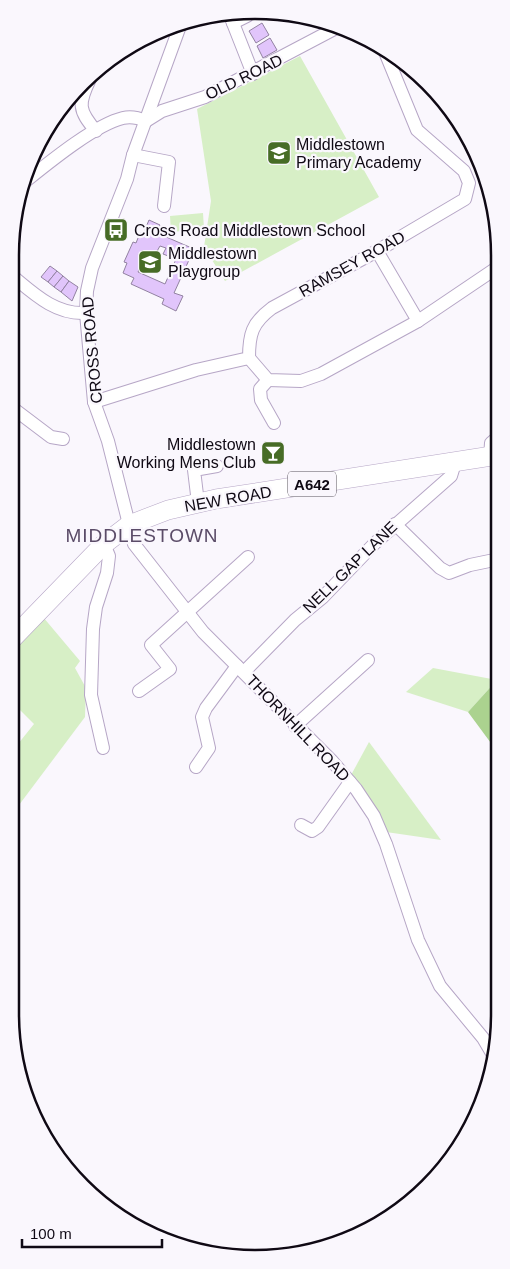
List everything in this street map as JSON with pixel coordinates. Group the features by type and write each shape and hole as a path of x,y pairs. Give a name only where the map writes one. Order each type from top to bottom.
{"highway":[{"name":"NEW ROAD","path":"19,632 107,541 129,525 168,510 198,503 491,457"}],"street":[{"path":"232,20 253,74"},
{"name":"CROSS ROAD","path":"129,525 108,441 94,402 86,313 87,291 92,268 127,179 133,155 178,31"},
{"name":"OLD ROAD","path":"146,121 162,110 206,97 253,74 331,31"},
{"name":"RAMSEY ROAD","path":"249,358 252,331 259,318 272,308 377,251 465,199 469,182 464,171 417,130 389,61"},
{"path":"86,90 81,103 82,112 96,131"},
{"path":"32,176 60,154 96,131 123,118 138,118 146,121"},
{"path":"133,155 170,162 164,206"},
{"path":"377,251 418,321"},
{"path":"274,423 260,400 260,389 268,380 301,380 321,374 418,321 491,272"},
{"path":"19,281 46,303 72,314 86,313"},
{"path":"94,402 196,370 249,358 268,380"},
{"path":"19,413 51,438 63,439"},
{"name":"NELL GAP LANE","path":"196,767 209,748 202,718 206,708 240,669 395,524 451,476 455,463"},
{"path":"198,503 194,470 217,466"},
{"path":"395,524 440,568 449,573 470,565 491,561"},
{"name":"THORNHILL ROAD","path":"129,525 134,544 203,632 332,761 350,782 374,816 386,844 418,940 440,986 483,1038 489,1048"},
{"path":"103,748 92,695 93,629 96,607 107,573 109,556 107,541"},
{"path":"139,691 170,669 151,645 248,557"},
{"path":"295,726 368,660"},
{"path":"301,825 312,831 318,827 350,782"}],"green space":[{"name":"Middlestown Primary Academy","path":"300,56 379,197 225,281 204,247 211,201 197,109"},
{"path":"203,213 204,229 171,232 170,216"},
{"path":"43,617 80,661 75,668 86,688 85,717 19,805 19,743 34,724 19,709 19,643"},
{"path":"433,668 491,679 491,687 468,712 406,692"},
{"path":"491,687 491,743 468,712"},
{"path":"369,742 441,840 386,832 350,777"}],"building":[{"path":"262,23 269,35 256,43 249,31"},
{"path":"270,38 277,50 263,58 257,46"},
{"path":"149,220 160,225 157,233 194,249 174,293 183,296 176,311 162,304 164,299 131,284 134,278 123,273 127,263 124,262 133,242 136,243 140,233 148,236 144,232","holes":["160,246 166,248 163,254 176,259 165,284 138,272 140,268 150,273 159,254 156,253"]},
{"path":"50,266 57,271 48,282 41,277"},
{"path":"57,271 63,276 54,287 48,282"},
{"path":"63,276 69,281 61,292 54,287"},
{"path":"69,281 78,287 72,301 61,292"}],"place":[{"name":"Middlestown Primary Academy","path":"279,153"},
{"name":"Cross Road Middlestown School","path":"116,230"},
{"name":"Middlestown Playgroup","path":"150,262"},
{"name":"Middlestown Working Mens Club","path":"273,453"}],"district":[{"name":"MIDDLESTOWN","path":"142,535"}]}
